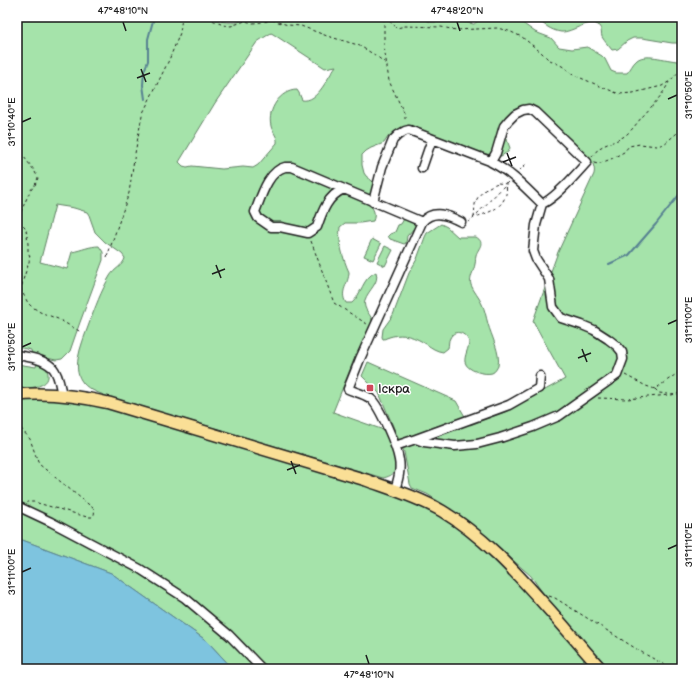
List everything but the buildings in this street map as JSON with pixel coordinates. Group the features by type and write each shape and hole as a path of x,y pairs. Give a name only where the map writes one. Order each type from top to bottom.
{"main road":[{"path":"17,395 62,395 101,402 132,410 366,480 426,503 460,523 502,558 601,669"}],"street":[{"path":"416,439 424,442 455,446 477,444 533,427 559,416 617,375 623,359 622,352 608,339 594,330 561,318 553,307 549,279 536,259 533,251 536,225 542,204 556,195 587,162 535,112 529,109 515,114 504,126 496,153 491,162"},
{"path":"373,202 382,167 393,140 398,135 409,130 491,162 502,168 514,177 542,204"},
{"path":"422,168 432,139"},
{"path":"344,189 339,191 329,200 321,214 317,227 308,233 280,227 271,227 258,218 255,212 270,178 277,171 286,167 292,167 344,189 373,202 422,222"},
{"path":"395,490 399,475 400,461 380,411 375,403 369,398 348,389 422,222 427,217 440,214 462,222"},
{"path":"17,355 37,359 54,368 58,377 62,395"},
{"path":"395,446 509,405 539,388 540,376"},
{"path":"17,506 51,522 140,569 185,598 229,635 262,669"}],"path":[{"path":"17,27 24,17"},
{"path":"107,257 129,193 142,115 169,60 180,32 182,17"},
{"path":"208,17 223,25 231,26 245,21 253,23 263,22 277,17"},
{"path":"384,17 384,46 388,66 389,82 405,115 405,131"},
{"path":"384,17 397,28 405,26 441,27 456,30 497,28 509,31 522,37 542,52 548,59 562,66 576,76 618,94 633,93 662,86 670,81 682,68"},
{"path":"272,20 288,25 301,26 327,36 358,45 375,55 388,66"},
{"path":"670,81 650,109 624,137 602,146 587,162 598,164 618,155 629,146 640,144 657,146 664,144 682,129"},
{"path":"17,148 34,170 38,178 30,191 19,216 20,222 25,227 27,234 28,251 30,257 22,280 21,290 28,304 40,312 58,319 81,332"},
{"path":"462,222 465,223 474,217 526,164"},
{"path":"474,217 476,202 483,192 491,185 498,183 506,184"},
{"path":"474,217 483,215 495,209 506,194 506,184"},
{"path":"308,233 334,303 374,328"},
{"path":"654,389 682,370"},
{"path":"617,375 625,375 659,393 670,395"},
{"path":"585,398 628,399 682,393"},
{"path":"17,424 30,439 40,466 93,508 94,514 92,517 87,517 34,502 27,502"},
{"path":"548,596 555,598 643,653 672,669"}],"green space":[{"path":"17,17 211,17 220,21 238,22 247,18 270,21 277,17 396,17 405,20 420,18 431,22 436,22 440,17 456,17 464,22 474,24 478,21 478,17 514,17 535,32 551,38 559,47 572,49 587,47 602,56 611,71 616,73 627,73 637,60 646,57 682,61 682,669 610,669 549,602 531,576 467,520 427,494 412,488 404,452 379,393 362,376 368,362 456,401 470,425 505,412 565,379 533,321 558,252 594,174 594,166 592,162 540,110 527,105 523,106 516,109 506,120 505,130 510,148 508,152 501,156 479,153 408,125 388,137 384,143 371,148 362,155 364,173 376,184 367,204 373,209 374,218 373,221 345,223 340,227 340,244 349,272 344,291 344,299 346,303 352,303 368,278 376,272 377,276 375,283 366,296 364,304 371,317 372,323 359,358 355,357 333,412 381,429 385,432 396,462 395,472 389,476 383,478 106,396 86,386 80,378 77,364 81,346 104,288 112,274 125,258 95,232 87,212 55,205 40,262 67,269 72,252 99,246 103,252 103,260 70,351 62,359 56,360 32,355 31,350 17,347","holes":["271,33 325,68 336,66 322,88 313,97 308,100 302,100 297,90 285,93 276,102 270,120 277,138 277,143 258,165 253,168 243,167 222,169 183,166 179,162 215,103 257,42"]},
{"path":"534,17 682,17 682,43 633,38 618,49 612,50 602,37 600,27 596,24 586,24 565,32 561,32 550,28"},
{"path":"404,219 414,223 416,226 407,236 406,243 404,244 390,239 388,236 395,232 398,225 401,224"},
{"path":"441,224 447,227 458,237 476,237 481,243 477,252 471,277 471,285 483,306 497,350 499,361 498,366 492,373 477,372 466,365 465,360 469,342 463,334 457,332 452,335 449,340 448,348 443,352 411,337 401,335 383,339 382,337 383,329 393,315 409,273 417,259 427,233"},
{"path":"372,239 381,244 373,260 364,256"},
{"path":"385,246 393,250 385,266 377,262"},
{"path":"37,363 43,365 47,370 47,380 39,386 17,389 17,364 36,367"},
{"path":"17,399 73,401 113,408 310,467 410,501 430,510 473,539 503,566 594,669 233,669 207,641 111,573 17,538"}],"water":[{"path":"17,538 111,573 207,641 233,669 17,669"}],"waterway":[{"path":"145,99 143,85 144,71 148,61 148,39 154,17"},
{"path":"609,264 629,255 682,191"}],"place":[{"name":"Іскра","path":"370,388"}]}
